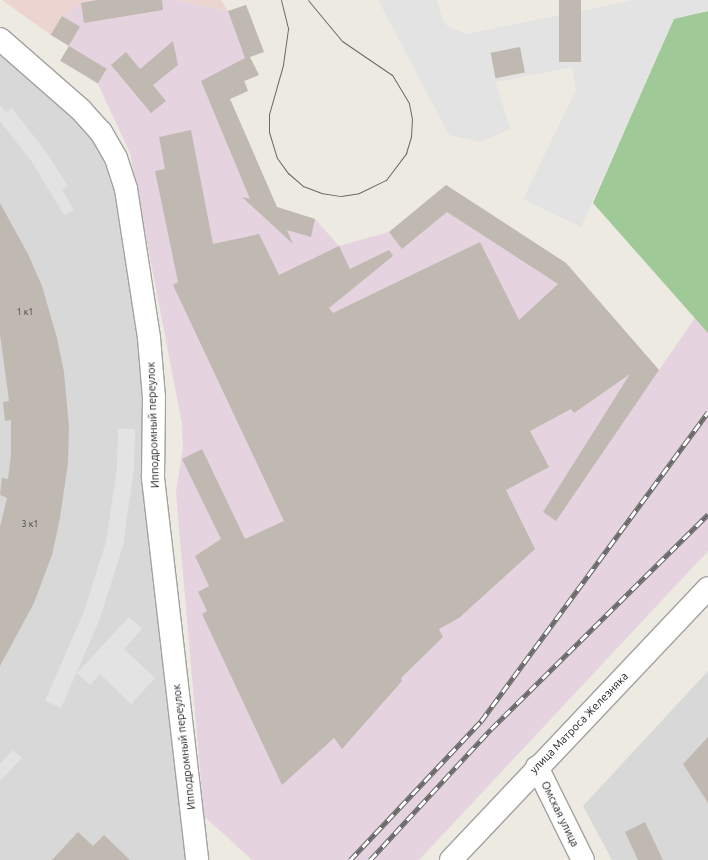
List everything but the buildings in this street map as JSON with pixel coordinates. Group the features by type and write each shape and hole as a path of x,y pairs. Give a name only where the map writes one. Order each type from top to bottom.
{"street":[{"name":"Ипподромный переулок","path":"0,39 81,110 101,132 116,158 126,189 149,338 154,397 153,478 197,860"},
{"name":"улица Матроса Железняка","path":"451,860 537,767 708,588"},
{"name":"Омская улица","path":"537,767 583,860"}],"shaded area":[{"path":"2,0 97,0 62,16 51,35"},
{"path":"97,0 176,0 228,11 246,5 264,52 250,57 259,75 245,81 248,91 230,99 277,207 315,219 339,246 389,232 446,185 566,263 659,370 708,299 708,551 419,860 252,860 204,816 176,492 183,448 182,424 130,153 98,84 60,61 69,46 51,35 62,16 81,3"},
{"path":"176,0 221,0 228,11"},
{"path":"378,0 437,0 442,18 447,26 466,34 634,0 708,0 708,11 674,19 581,227 523,199 576,90 572,67 496,82 510,129 480,142 449,135"},
{"path":"0,53 73,116 93,138 105,161 116,191 139,342 143,419 187,860 0,860"},
{"path":"0,105 6,112 12,108 46,152 68,186 62,189 74,210 64,215 32,162 0,121"},
{"path":"118,429 135,429 134,468 123,546 99,621 61,708 45,701 83,614 106,542 117,467"},
{"path":"129,617 142,629 124,649 155,678 131,704 100,674 90,685 77,673"},
{"path":"708,671 708,860 612,860 583,806"},
{"path":"13,750 22,758 0,781 0,764"}],"green space":[{"path":"708,11 708,333 593,203 674,18"}],"tram line":[{"path":"281,0 288,29 283,65 269,114 269,132 277,158 288,173 303,186 321,193 341,196 359,193 386,180 406,153 411,137 412,119 409,103 392,75 342,41 308,0"}],"railway":[{"path":"350,860 481,721 708,412"},
{"path":"370,860 491,729 708,514"}]}
